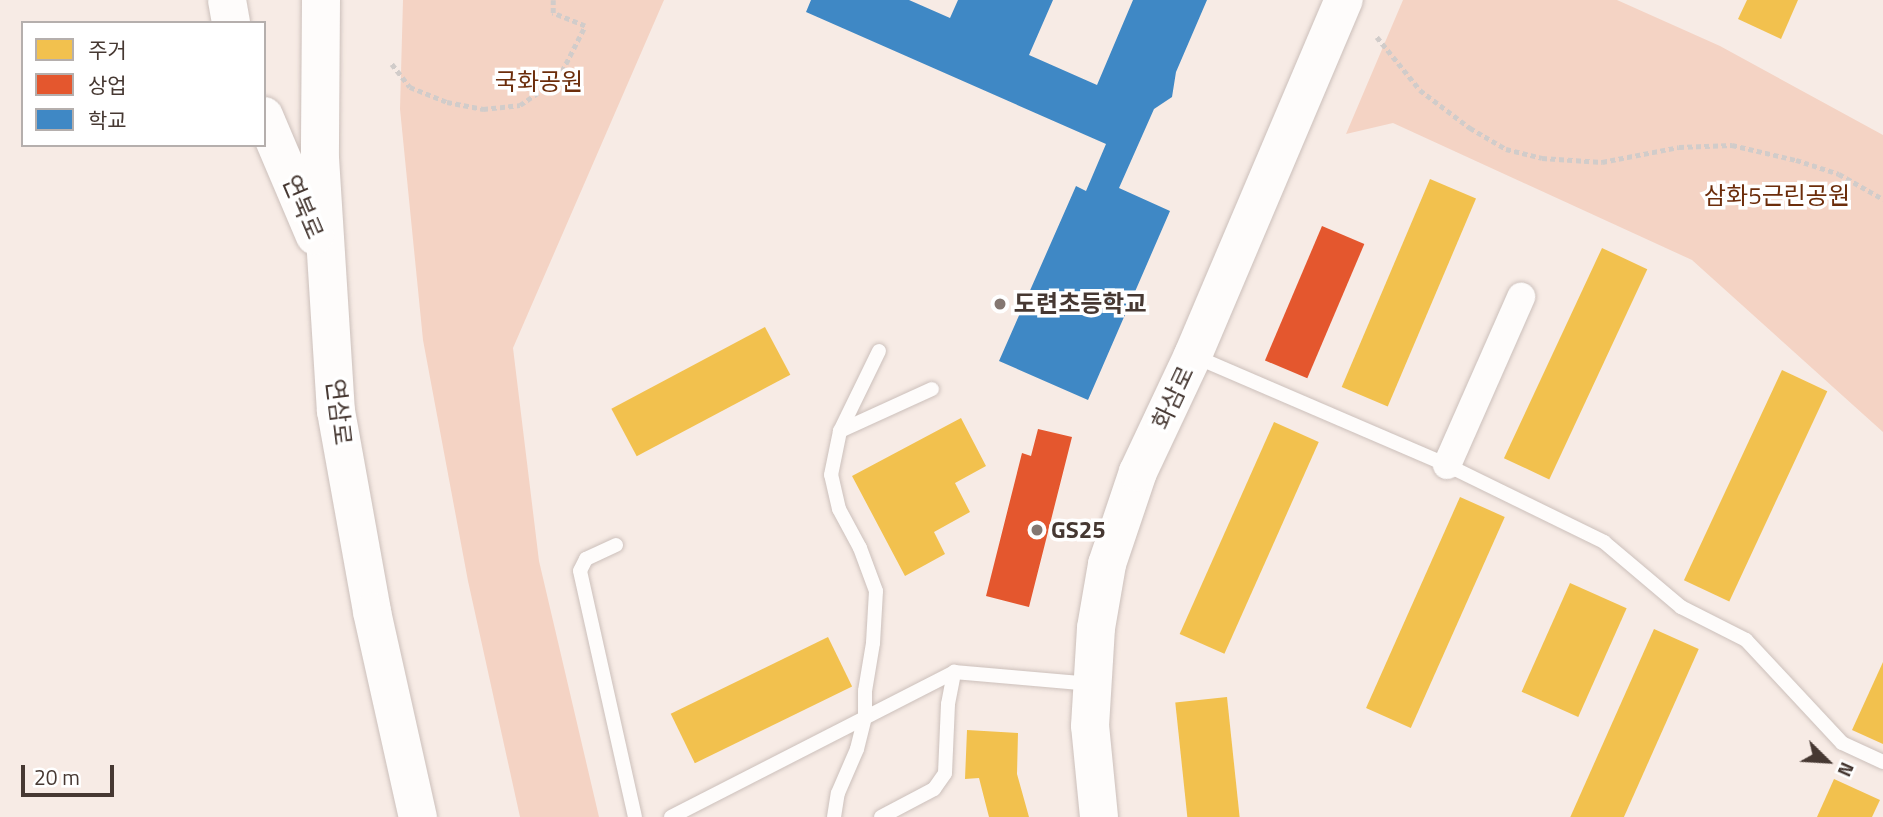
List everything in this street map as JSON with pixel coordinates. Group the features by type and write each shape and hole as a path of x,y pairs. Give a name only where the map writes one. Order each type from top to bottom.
{"main road":[{"path":"227,0 231,21"},
{"name":"연삼로","path":"321,0 320,158 336,411 372,612 418,817"},
{"name":"화삼로","path":"1099,817 1090,726 1096,628 1107,564 1138,472 1193,355 1344,0"},
{"name":"연북로","path":"266,121 326,260"}],"street":[{"path":"1447,465 1521,297"}],"lane":[{"path":"834,817 838,793 857,749 865,717 865,691 873,643 876,591 860,548 839,509 831,475 841,430 879,351"},
{"path":"1193,355 1447,465 1604,542 1681,607 1746,640 1842,743 1883,762"},
{"path":"841,430 932,389"},
{"path":"616,545 586,559 580,571 635,817"},
{"path":"671,817 954,672 1092,684"},
{"path":"881,817 934,789 944,773 948,704 954,672"}],"path":[{"path":"392,64 410,87 447,102 482,109 520,105 558,79 585,26 553,13 553,0"},
{"path":"1377,37 1420,90 1470,128 1506,149 1542,158 1602,162 1679,147 1732,145 1796,160 1839,174 1883,199"}],"green space":[{"name":"국화공원","path":"403,0 664,0 513,348 539,561 599,817 520,817 468,581 423,340 400,109"},
{"name":"삼화5근린공원","path":"1403,0 1617,0 1720,46 1883,135 1883,432 1692,260 1393,123 1346,134"}],"building: 주거":[{"path":"1747,0 1798,0 1781,39 1738,19"},
{"path":"1430,179 1476,199 1388,407 1342,387"},
{"path":"1602,248 1647,269 1549,479 1504,458"},
{"path":"765,327 790,375 637,456 611,409"},
{"path":"1782,370 1827,391 1729,601 1684,580"},
{"path":"961,418 986,466 955,483 970,512 934,532 945,554 905,576 852,476"},
{"path":"1274,422 1319,442 1224,654 1180,634"},
{"path":"1460,497 1505,517 1411,728 1366,708"},
{"path":"1570,583 1627,608 1578,717 1522,692"},
{"path":"1654,629 1699,649 1624,817 1570,817"},
{"path":"828,637 852,686 695,763 671,714"},
{"path":"1883,662 1883,744 1852,730"},
{"path":"1227,697 1240,817 1187,817 1175,702"},
{"path":"967,730 1018,733 1017,774 1029,817 989,817 979,778 965,779"},
{"path":"1834,779 1880,800 1872,817 1817,817"}],"building: 상업":[{"path":"1322,226 1364,244 1307,378 1265,360"},
{"path":"1038,429 1072,437 1029,607 986,596 1022,453 1031,456"}],"building: 학교":[{"path":"811,0 909,0 950,18 958,0 1053,0 1029,55 1097,85 1133,0 1207,0 1176,72 1172,97 1154,109 1119,188 1170,211 1088,400 999,361 1076,186 1086,191 1106,144 806,12"}],"place":[{"name":"도련초등학교","path":"1000,304"},
{"name":"GS25","path":"1037,530"}]}
